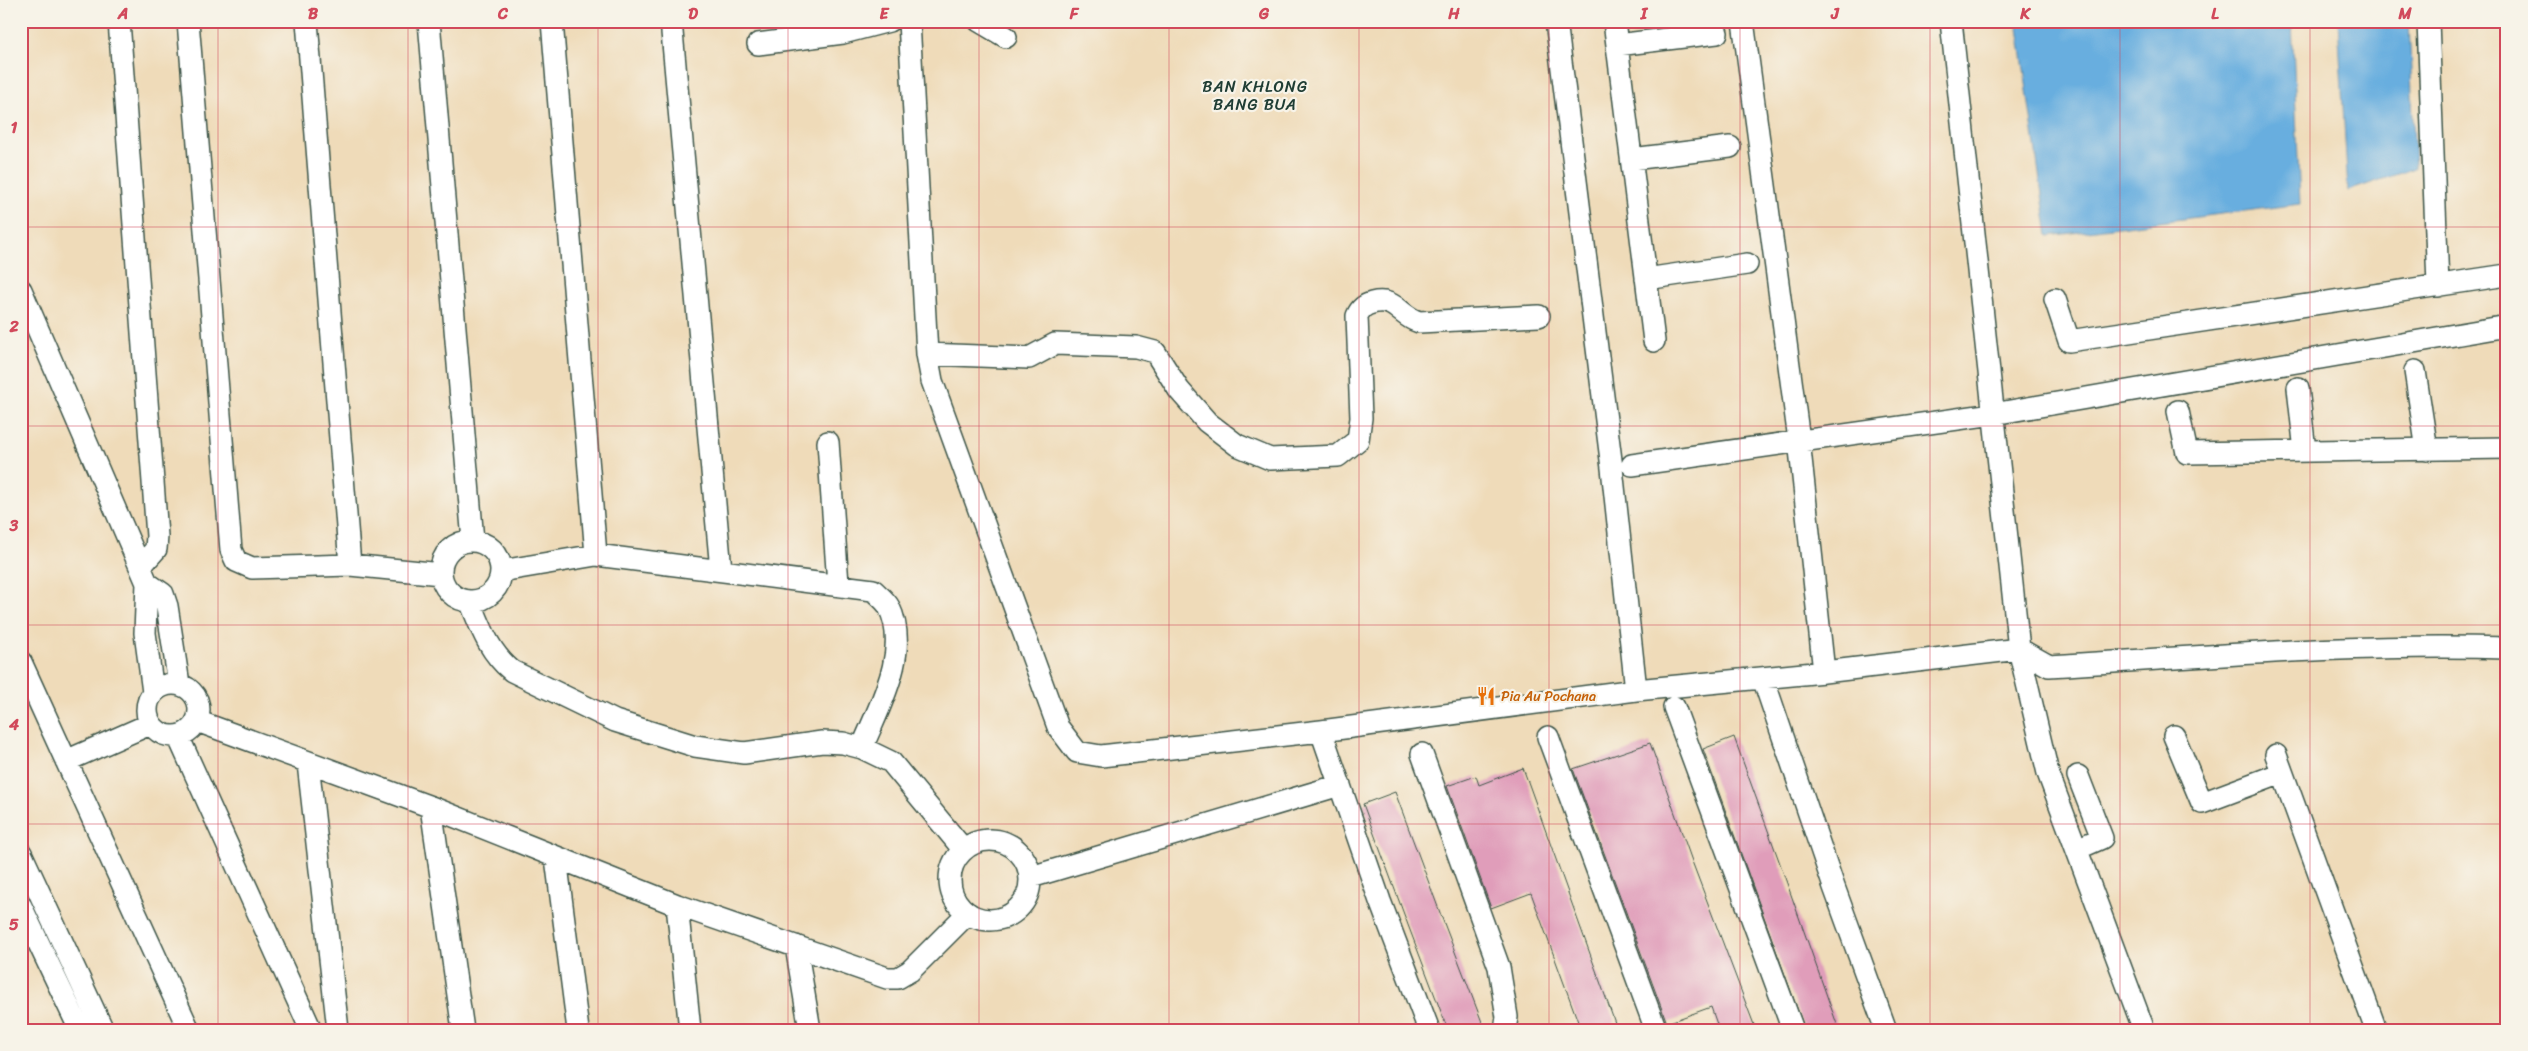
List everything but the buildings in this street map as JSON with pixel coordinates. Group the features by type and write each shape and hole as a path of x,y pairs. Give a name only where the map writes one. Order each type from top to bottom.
{"street":[{"path":"119,21 157,536 156,550 143,575"},
{"path":"188,21 231,550 236,561 252,568 350,565 441,574"},
{"path":"308,21 350,565"},
{"path":"429,21 472,541"},
{"path":"552,21 596,555"},
{"path":"671,21 721,570"},
{"path":"758,44 843,34 889,21"},
{"path":"909,21 926,354 932,381 1058,727 1077,752 1101,756 1321,731 1636,690 1824,672 2019,649 2049,666 2329,650 2456,647 2507,648"},
{"path":"979,21 1006,37"},
{"path":"1556,21 1612,468 1636,690"},
{"path":"1614,21 1654,341"},
{"path":"1743,21 1799,440 1824,672"},
{"path":"1951,21 2019,649 2048,773 2144,1030"},
{"path":"2428,21 2438,286"},
{"path":"1617,45 1717,33"},
{"path":"1632,159 1730,147"},
{"path":"1646,279 1747,264"},
{"path":"2055,299 2069,341 2507,275"},
{"path":"21,290 143,575 145,633 153,692 146,708 150,724 162,734 178,736 192,728 197,721 199,708 195,696 179,684 165,684 153,692"},
{"path":"926,354 1011,359 1029,358 1055,344 1136,347 1155,352 1179,390 1207,422 1238,445 1270,459 1338,456 1358,440 1361,418 1357,316 1367,304 1385,301 1394,305 1410,320 1419,322 1539,316"},
{"path":"1632,465 1993,414 2507,326"},
{"path":"2415,371 2427,450"},
{"path":"2298,388 2306,451"},
{"path":"2178,411 2187,453 2507,448"},
{"path":"828,442 838,584"},
{"path":"472,541 484,544 493,550 499,560 502,571 499,583 492,593 482,599 470,601 460,599 450,593 444,584 441,574 443,561 450,550 460,543 472,541"},
{"path":"502,571 596,555 838,584 873,590 889,606 898,640 890,676 862,748"},
{"path":"143,575 163,594 168,606 179,684"},
{"path":"470,601 486,642 500,661 512,671 615,721 695,746 744,753 822,742 843,743 862,748 891,762 963,850"},
{"path":"21,662 189,1030"},
{"path":"1763,678 1834,887 1886,1030"},
{"path":"1674,707 1793,1030"},
{"path":"197,721 431,807 677,905 887,978 898,978 910,971 968,913"},
{"path":"66,761 150,724"},
{"path":"1321,731 1380,901 1429,1030"},
{"path":"178,736 312,1030"},
{"path":"2174,736 2202,803 2279,764 2376,1030"},
{"path":"1548,737 1656,1030"},
{"path":"1422,754 1499,967 1507,1017 1505,1030"},
{"path":"308,763 338,1030"},
{"path":"2077,849 2102,838 2078,776"},
{"path":"1031,877 1340,785"},
{"path":"431,807 463,1030"},
{"path":"999,840 1011,844 1021,853 1031,877 1030,890 1025,902 1016,912 1005,918 979,919 958,905 950,883 955,859 963,850 980,841 999,840"},
{"path":"21,853 103,1030"},
{"path":"556,858 578,1030"},
{"path":"677,905 690,1030"},
{"path":"21,906 80,1030"},
{"path":"796,946 810,1030"}],"water":[{"path":"2017,21 2292,21 2300,204 2048,236"},
{"path":"2338,21 2409,21 2415,168 2348,191"}],"place":[{"name":"Pia Au Pochana","path":"1486,696"}],"district":[{"name":"BAN KHLONG BANG BUA","path":"1255,95"}]}
